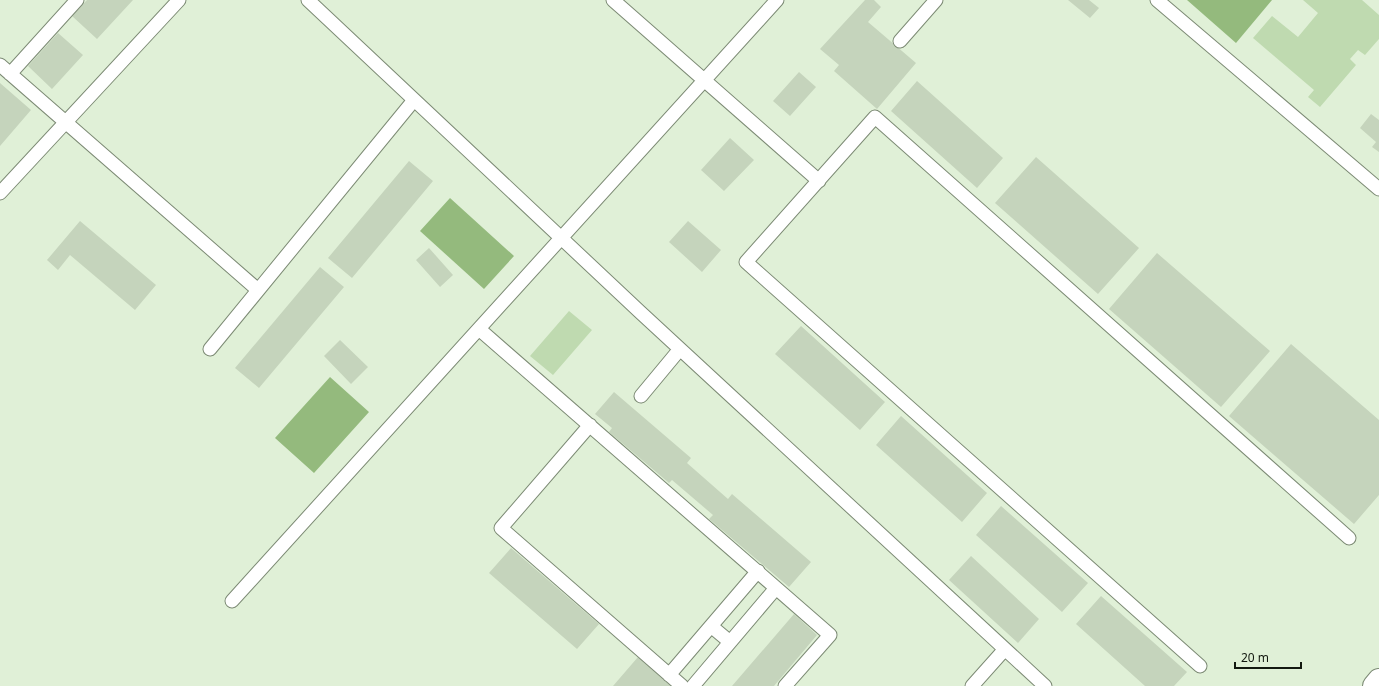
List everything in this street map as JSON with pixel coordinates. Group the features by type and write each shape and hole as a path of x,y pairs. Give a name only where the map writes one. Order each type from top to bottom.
{"street":[{"path":"1374,686 1379,680"}],"lane":[{"path":"77,0 5,69 258,290"},
{"path":"0,193 179,0"},
{"path":"308,0 680,349 1045,686"},
{"path":"613,0 819,180"},
{"path":"232,601 777,0"},
{"path":"900,40 936,0"},
{"path":"1157,0 1379,189"},
{"path":"210,349 414,100"},
{"path":"1200,666 746,262 875,117 1349,538"},
{"path":"479,329 830,635 785,686"},
{"path":"641,396 680,349"},
{"path":"590,425 501,528 682,686"},
{"path":"669,675 758,571"},
{"path":"693,686 776,588"},
{"path":"711,626 730,642"},
{"path":"972,686 1005,649"}],"shaded area":[{"path":"1187,0 1272,0 1236,43"},
{"path":"1303,0 1362,0 1379,15 1379,39 1365,55 1358,50 1350,59 1356,65 1320,107 1308,97 1314,90 1253,38 1272,16 1298,37 1318,13"},
{"path":"450,198 514,256 484,289 420,231"},
{"path":"569,311 592,330 553,375 530,356"},
{"path":"330,377 369,412 314,473 275,438"}],"building":[{"path":"87,0 133,0 97,39 72,16"},
{"path":"865,0 874,0 881,7 868,22 916,63 877,109 834,71 839,65 820,49"},
{"path":"1068,0 1089,0 1099,8 1090,18"},
{"path":"58,33 83,55 52,89 28,66"},
{"path":"799,72 816,87 790,116 773,101"},
{"path":"917,81 1003,158 977,188 891,111"},
{"path":"0,83 31,110 0,146"},
{"path":"1371,114 1379,120 1379,152 1372,147 1376,142 1360,128"},
{"path":"730,138 754,160 724,191 701,170"},
{"path":"1036,157 1139,248 1098,294 995,203"},
{"path":"409,161 433,181 352,278 328,258"},
{"path":"80,221 156,285 135,310 70,255 58,270 47,260"},
{"path":"688,221 721,250 702,272 669,242"},
{"path":"429,248 453,275 440,287 416,260"},
{"path":"1157,253 1270,351 1221,407 1109,309"},
{"path":"320,267 344,287 259,388 235,368"},
{"path":"801,326 885,402 860,430 775,354"},
{"path":"340,340 368,367 351,384 324,356"},
{"path":"1291,344 1379,420 1379,495 1354,524 1229,416"},
{"path":"614,392 691,458 687,463 728,499 732,494 811,562 789,587 709,519 713,515 672,480 669,483 609,432 612,428 595,414"},
{"path":"901,416 987,493 962,522 876,445"},
{"path":"1001,506 1088,583 1062,612 976,535"},
{"path":"511,548 599,624 577,649 489,573"},
{"path":"971,556 1039,619 1018,643 949,580"},
{"path":"1101,596 1187,672 1174,686 1145,686 1076,624"},
{"path":"794,614 817,635 774,686 732,686"},
{"path":"638,657 673,686 613,686"}]}
